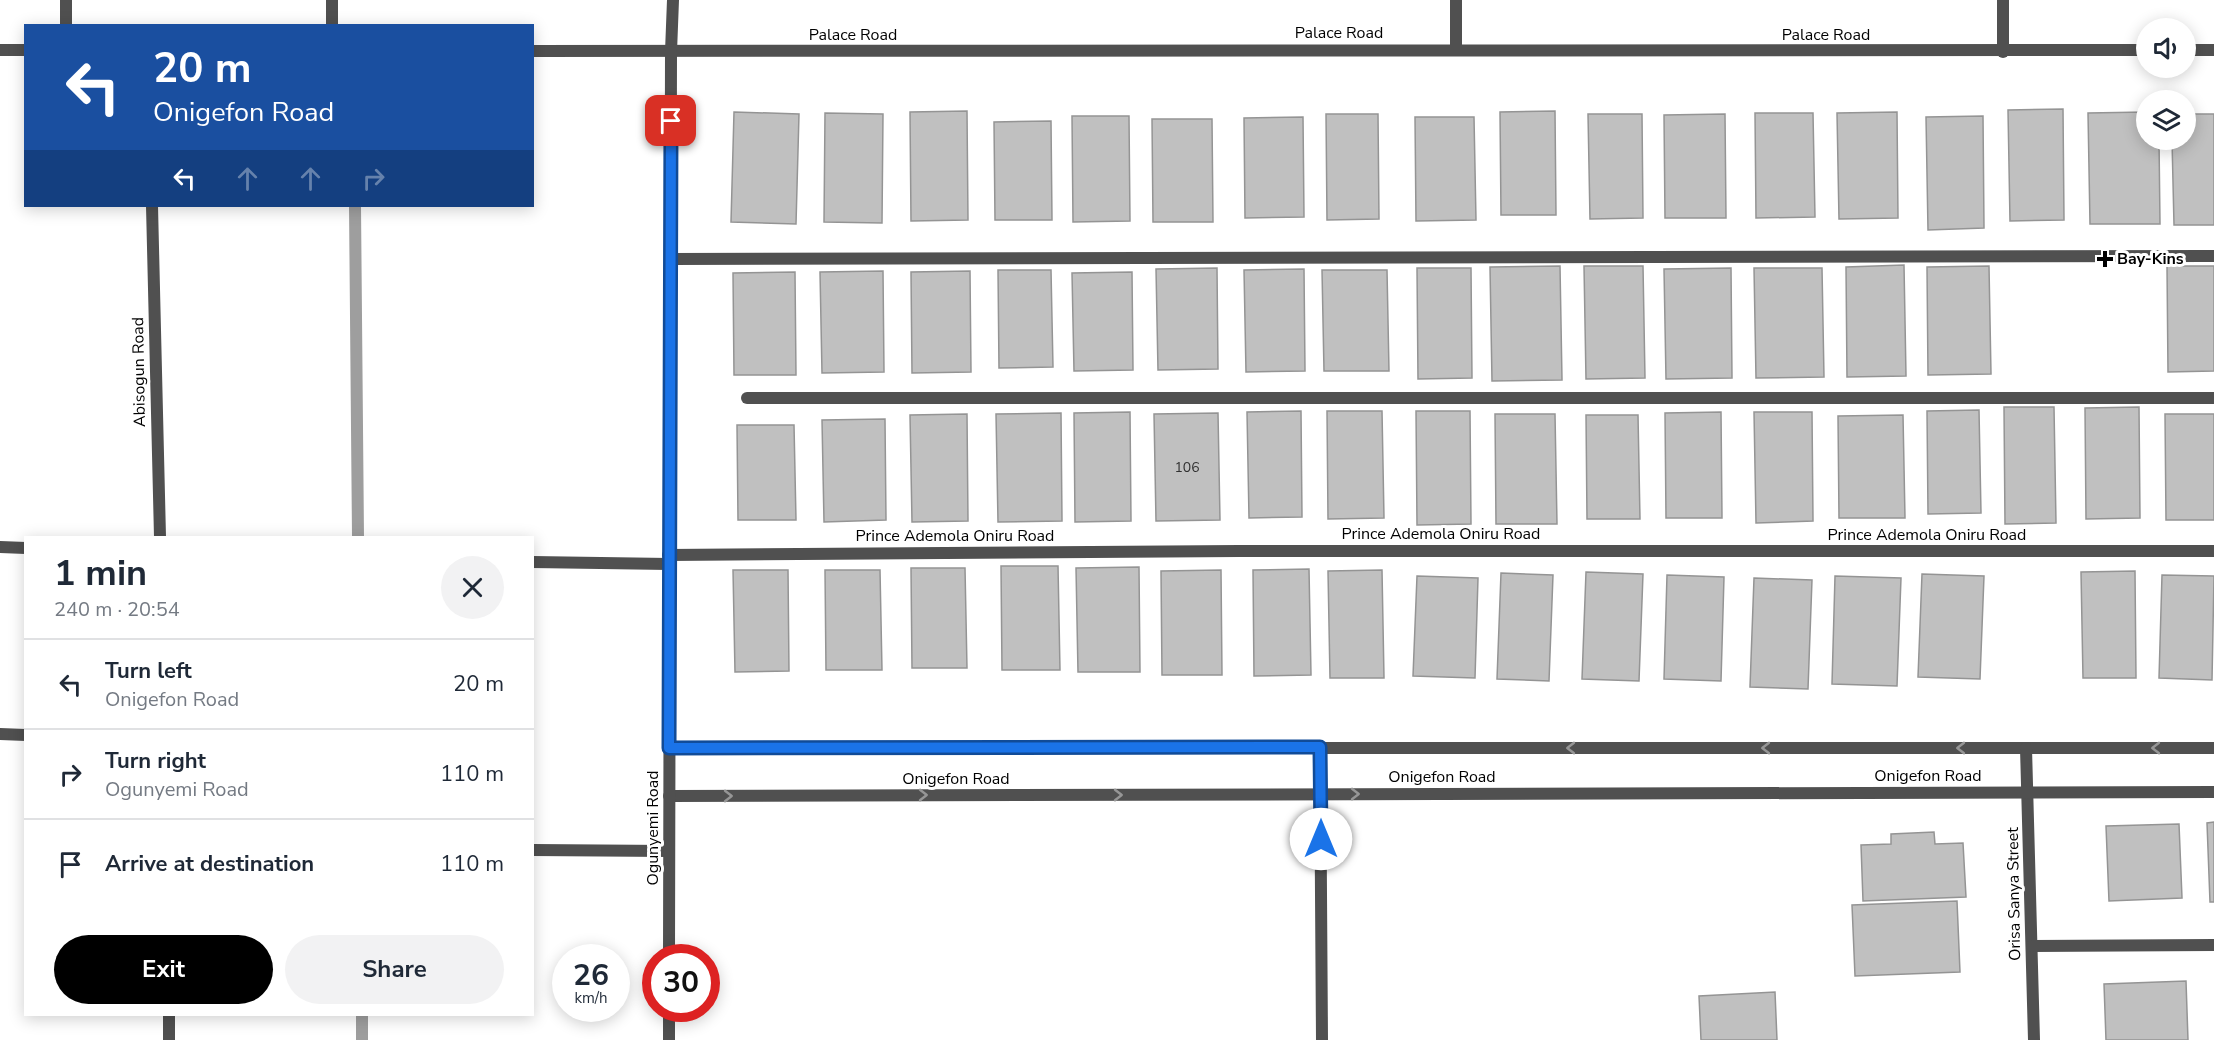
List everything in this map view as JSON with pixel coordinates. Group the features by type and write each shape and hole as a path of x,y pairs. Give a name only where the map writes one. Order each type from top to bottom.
{"street":[{"path":"66,0 66,24"},
{"path":"332,0 332,24"},
{"name":"Ogunyemi Road","path":"669,944 670,260 673,0"},
{"path":"1456,0 1456,50"},
{"path":"2003,0 2003,52"},
{"path":"0,50 24,50"},
{"name":"Palace Road","path":"534,51 2136,50"},
{"path":"2196,50 2214,50"},
{"name":"Abisogun Road","path":"152,207 160,536"},
{"path":"670,260 2214,256"},
{"path":"747,398 2214,398"},
{"path":"0,547 24,548"},
{"name":"Prince Ademola Oniru Road","path":"534,562 1227,551 2214,551"},
{"path":"0,734 24,735"},
{"path":"1320,747 1322,1040"},
{"name":"Onigefon Road","path":"669,748 2214,748"},
{"name":"Orisa Sanya Street","path":"2026,748 2034,1040"},
{"name":"Onigefon Road","path":"669,796 2214,792"},
{"path":"534,850 669,851"},
{"path":"2032,946 2214,945"},
{"path":"168,1016 169,1040"},
{"path":"669,1022 669,1040"}],"building":[{"path":"2063,109 2064,220 2010,221 2008,110"},
{"path":"967,111 968,220 911,221 910,112"},
{"path":"1555,111 1556,215 1501,215 1500,112"},
{"path":"734,112 799,114 796,224 731,222"},
{"path":"1897,112 1898,218 1839,219 1837,113"},
{"path":"2136,112 2136,150 2159,150 2160,224 2090,224 2088,113"},
{"path":"825,113 883,114 882,223 824,222"},
{"path":"1755,113 1813,113 1815,217 1756,218"},
{"path":"1326,114 1378,114 1379,219 1327,220"},
{"path":"1588,114 1642,114 1643,218 1590,219"},
{"path":"1725,114 1726,218 1665,218 1664,115"},
{"path":"2196,114 2214,114 2214,225 2174,225 2172,150 2196,150"},
{"path":"1072,116 1129,116 1130,221 1073,222"},
{"path":"1983,116 1984,228 1928,230 1926,117"},
{"path":"1303,117 1304,217 1245,218 1244,118"},
{"path":"1415,117 1474,117 1476,220 1416,221"},
{"path":"1152,119 1212,119 1213,222 1153,222"},
{"path":"1051,121 1052,220 995,220 994,122"},
{"path":"1904,265 1906,376 1847,377 1846,267"},
{"path":"1560,266 1562,380 1492,381 1490,267"},
{"path":"1584,266 1643,266 1645,378 1586,379"},
{"path":"1989,266 1991,374 1928,375 1927,267"},
{"path":"2167,266 2214,266 2214,371 2168,372"},
{"path":"1217,268 1218,369 1158,370 1156,269"},
{"path":"1417,268 1471,268 1472,378 1418,379"},
{"path":"1731,268 1732,378 1666,379 1664,269"},
{"path":"1754,268 1822,268 1824,377 1756,378"},
{"path":"1304,269 1305,371 1246,372 1244,270"},
{"path":"998,270 1051,270 1053,367 999,368"},
{"path":"1322,270 1387,270 1389,371 1324,371"},
{"path":"883,271 884,372 822,373 820,272"},
{"path":"970,271 971,372 912,373 911,272"},
{"path":"795,272 796,375 734,375 733,273"},
{"path":"1132,272 1133,370 1074,371 1072,273"},
{"path":"2004,407 2054,407 2056,523 2005,524"},
{"path":"2139,407 2140,518 2086,519 2085,408"},
{"path":"1979,410 1981,513 1928,514 1927,411"},
{"path":"1301,411 1302,517 1249,518 1247,412"},
{"path":"1327,411 1382,411 1384,518 1328,519"},
{"path":"1416,411 1470,411 1471,524 1417,525"},
{"path":"1130,412 1131,521 1075,522 1074,413"},
{"path":"1721,412 1722,518 1666,518 1665,413"},
{"path":"1754,412 1812,412 1813,521 1756,523"},
{"path":"1061,413 1062,521 998,522 996,414"},
{"path":"1218,413 1220,520 1156,521 1154,414"},
{"path":"967,414 968,521 912,522 910,415"},
{"path":"1495,414 1555,414 1557,524 1496,524"},
{"path":"2165,414 2214,414 2214,520 2166,520"},
{"path":"1586,415 1638,415 1640,519 1587,519"},
{"path":"1903,415 1905,518 1839,518 1838,416"},
{"path":"885,419 886,520 824,522 822,420"},
{"path":"737,425 794,425 796,520 738,520"},
{"path":"1001,566 1058,566 1060,670 1002,670"},
{"path":"1139,567 1140,672 1078,672 1076,568"},
{"path":"911,568 965,568 967,668 912,668"},
{"path":"1309,569 1311,675 1254,676 1253,570"},
{"path":"733,570 788,570 789,671 735,672"},
{"path":"825,570 880,570 882,670 826,670"},
{"path":"1221,570 1222,675 1162,675 1161,571"},
{"path":"1382,570 1384,678 1330,678 1328,571"},
{"path":"2135,571 2136,678 2083,678 2081,572"},
{"path":"1586,572 1643,574 1639,681 1582,679"},
{"path":"1501,573 1553,575 1549,681 1497,679"},
{"path":"1922,574 1984,576 1980,679 1918,677"},
{"path":"1667,575 1724,577 1721,681 1664,679"},
{"path":"2162,575 2214,576 2212,680 2159,678"},
{"path":"1417,576 1478,578 1475,678 1413,676"},
{"path":"1835,576 1901,578 1897,686 1832,684"},
{"path":"1754,578 1812,580 1808,689 1750,687"},
{"path":"2214,822 2214,902 2210,902 2207,823"},
{"path":"2179,824 2182,898 2109,901 2106,826"},
{"path":"1934,832 1935,844 1963,843 1966,897 1863,901 1861,845 1891,844 1891,834"},
{"path":"1957,901 1960,972 1855,976 1852,905"},
{"path":"2186,981 2188,1040 2106,1040 2104,984"},
{"path":"1775,992 1777,1040 1701,1040 1699,996"}],"waterway":[{"path":"355,207 358,536"},
{"path":"362,1016 362,1040"}],"place":[{"name":"Bay-Kins","path":"2105,259"}],"route":[{"path":"671,121 669,748 1320,747 1321,839"}]}
